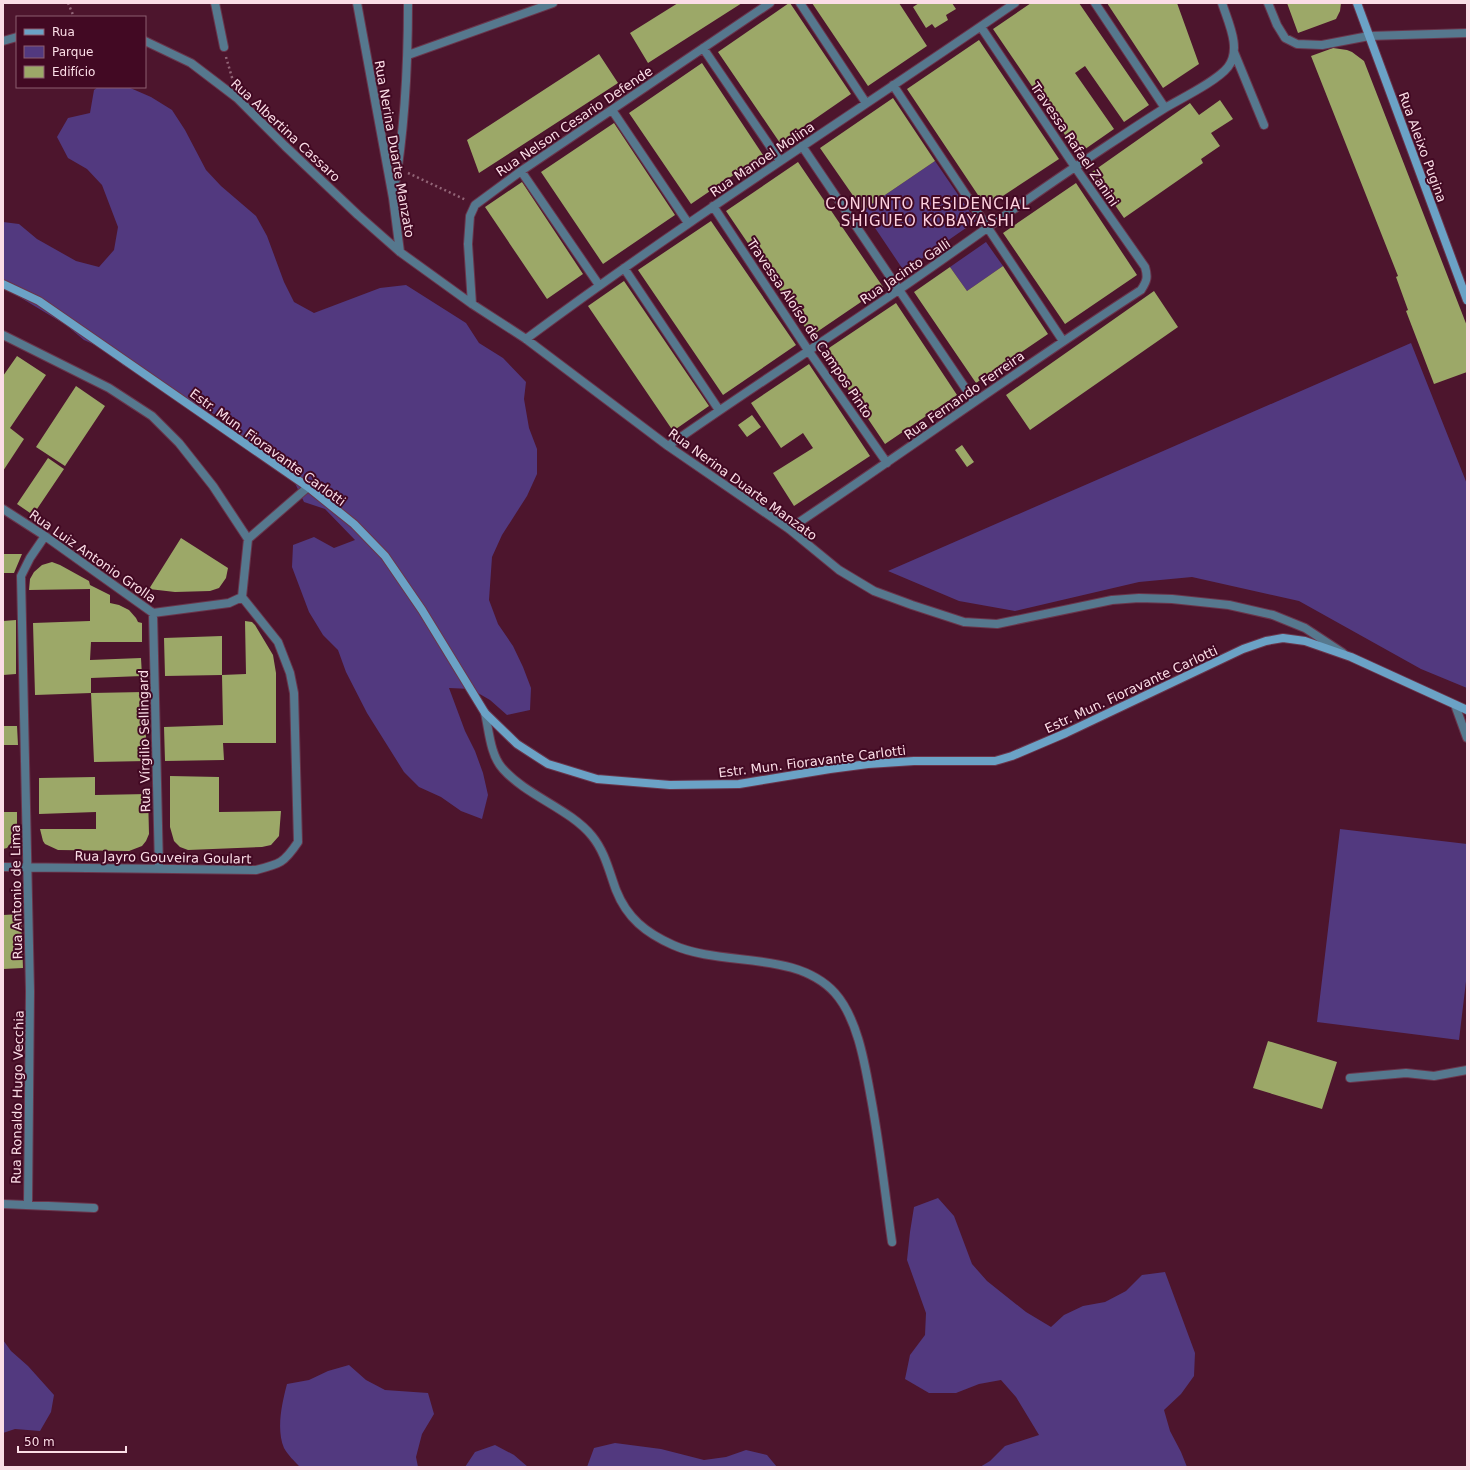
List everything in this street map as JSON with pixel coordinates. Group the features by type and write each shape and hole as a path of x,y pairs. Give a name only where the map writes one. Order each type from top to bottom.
{"street":[{"path":"215,3 224,47"},
{"name":"Rua Nerina Duarte Manzato","path":"357,3 393,198 400,252 472,304 526,339 668,446 789,529 839,570 874,591 964,622 997,624 1112,600 1139,598 1172,599 1229,605 1273,615 1305,628 1351,657"},
{"path":"393,198 398,168 408,55 408,3"},
{"path":"408,55 554,3"},
{"name":"Rua Nelson Cesario Defende","path":"475,204 521,171 770,3"},
{"path":"800,3 866,103"},
{"name":"Rua Manoel Molina","path":"526,339 599,285 688,223 1015,3"},
{"path":"1095,3 1165,108"},
{"path":"1222,3 1233,40 1234,52 1264,125"},
{"path":"1268,3 1277,25 1285,38 1297,44 1322,45 1369,36 1467,33"},
{"name":"Rua Aleixo Pugina","path":"1357,3 1467,300"},
{"name":"Travessa Rafael Zanini","path":"981,27 1075,167 1145,267 1147,276"},
{"path":"3,41 16,37"},
{"name":"Rua Albertina Cassaro","path":"146,41 191,63 237,98 284,146 400,252"},
{"path":"703,48 780,161"},
{"name":"Rua Jacinto Galli","path":"668,446 1075,167 1165,108 1218,76 1227,68 1232,60 1234,52"},
{"path":"893,85 1063,341"},
{"path":"612,110 688,223"},
{"path":"802,146 974,401"},
{"path":"521,171 599,285"},
{"path":"472,304 468,244 470,216 475,204"},
{"name":"Travessa Aloíso de Campos Pinto","path":"713,206 808,350 887,463"},
{"path":"624,268 719,410"},
{"name":"Rua Fernando Ferreira","path":"789,529 887,463 974,401 1141,290 1146,283 1147,276"},
{"name":"Estr. Mun. Fioravante Carlotti","path":"3,284 39,302 308,487 354,524 385,556 422,610 484,713 517,744 548,764 597,779 670,786 739,784 868,764 914,761 996,761 1012,756 1073,729 1243,649 1266,641 1283,638 1305,641 1351,657 1467,710"},
{"path":"3,335 108,388 148,413 184,449 213,486 248,539 242,597"},
{"path":"248,539 308,487"},
{"name":"Rua Luiz Antonio Grolla","path":"3,509 45,536 153,613 229,604 242,597"},
{"name":"Rua Antonio de Lima","path":"30,991 21,576 30,558 45,536"},
{"name":"Rua Jayro Gouveira Goulart","path":"3,867 256,870 277,864 289,856 298,842 294,693 290,673 278,642 242,597"},
{"name":"Rua Vírgilio Sellingard","path":"153,613 159,868"},
{"path":"1455,705 1467,738"},
{"path":"484,713 496,757 502,768 517,782 578,822 592,835 602,850 616,891 627,910 640,926 652,935 674,946 696,954 756,961 808,974 823,982 835,994 846,1009 853,1025 867,1074 877,1130 892,1242"},
{"name":"Rua Ronaldo Hugo Vecchia","path":"28,1204 30,991"},
{"path":"1350,1078 1406,1073 1434,1076 1467,1070"},
{"path":"3,1204 94,1208"}],"path":[{"path":"68,3 74,16"},
{"path":"224,47 237,98"},
{"path":"398,168 475,204"}],"green space":[{"path":"97,88 130,88 151,97 172,110 185,130 206,170 221,186 256,216 267,236 284,282 294,302 314,313 380,288 406,285 466,323 479,343 503,358 526,382 524,399 529,428 537,449 537,474 527,496 502,535 492,557 489,600 498,624 513,646 531,688 530,710 507,715 490,700 471,689 449,688 483,773 488,795 482,819 461,811 441,797 419,787 404,772 367,713 346,672 338,650 323,635 309,612 292,567 293,545 314,537 334,548 355,540 325,509 304,502 294,481 279,459 240,434 225,419 182,401 123,365 106,350 84,340 66,325 3,287 3,222 19,224 37,239 76,261 99,267 114,250 118,227 102,185 87,169 68,158 57,137 68,118 90,113 94,90"},
{"path":"935,161 976,221 904,271 863,210"},
{"path":"986,242 1003,266 967,291 950,267"},
{"path":"1411,343 1467,484 1467,688 1421,669 1299,601 1192,577 1139,582 1015,611 959,601 888,571"},
{"path":"1340,829 1467,844 1467,973 1459,1040 1317,1022"},
{"path":"938,1198 954,1216 972,1264 987,1281 1026,1312 1051,1327 1064,1315 1083,1306 1105,1302 1126,1291 1142,1275 1165,1272 1195,1353 1194,1376 1181,1394 1164,1410 1170,1431 1187,1467 980,1467 990,1461 1005,1446 1039,1435 1016,1397 1001,1380 979,1384 956,1393 929,1393 905,1379 910,1355 925,1335 926,1313 907,1260 914,1207"},
{"path":"3,1340 11,1351 28,1366 54,1395 51,1412 40,1431 15,1429 3,1433"},
{"path":"349,1365 366,1380 385,1390 428,1393 434,1414 422,1434 416,1457 418,1467 300,1467 285,1450 280,1433 280,1424 287,1384 309,1380 328,1371"},
{"path":"615,1443 661,1449 704,1460 726,1457 746,1450 767,1455 777,1467 587,1467 594,1448"},
{"path":"495,1445 514,1455 528,1467 465,1467 475,1452"}],"building":[{"path":"678,3 742,3 648,63 630,33"},
{"path":"789,3 851,94 780,143 718,52"},
{"path":"812,3 899,3 927,46 868,86"},
{"path":"919,3 952,3 956,9 946,15 948,20 935,28 932,24 926,28 913,7"},
{"path":"1031,3 1079,3 1149,105 1124,122 1085,66 1075,73 1114,129 1078,154 993,29"},
{"path":"1107,3 1177,3 1199,64 1163,88"},
{"path":"1287,3 1341,3 1340,11 1336,19 1298,33"},
{"path":"979,40 1059,159 986,207 907,89"},
{"path":"1333,48 1352,52 1364,61 1467,326 1467,372 1434,384 1406,311 1408,310 1396,277 1398,276 1311,56"},
{"path":"599,54 618,83 479,173 467,140"},
{"path":"702,63 763,155 691,204 629,113"},
{"path":"893,98 935,161 863,210 820,148"},
{"path":"1220,100 1233,119 1211,133 1220,146 1201,159 1203,163 1124,218 1092,172 1190,103 1199,115"},
{"path":"614,123 675,215 603,264 541,172"},
{"path":"798,162 883,287 811,336 726,211"},
{"path":"522,182 583,274 547,299 485,207"},
{"path":"1076,183 1137,275 1065,324 1003,233"},
{"path":"711,221 796,345 723,395 638,270"},
{"path":"1003,266 1048,334 976,383 914,292 950,267 967,291"},
{"path":"624,281 709,406 673,431 588,306"},
{"path":"1154,291 1178,327 1030,430 1006,395"},
{"path":"896,303 957,395 885,444 823,352"},
{"path":"17,356 46,375 10,428 24,439 3,471 3,376"},
{"path":"809,364 870,456 794,506 773,473 813,448 803,433 781,448 751,403"},
{"path":"76,386 105,406 65,466 36,447"},
{"path":"752,415 761,427 747,437 738,425"},
{"path":"962,445 974,462 967,467 955,450"},
{"path":"48,458 64,469 33,515 17,504"},
{"path":"181,538 228,568 226,578 219,588 210,591 175,592 149,589"},
{"path":"3,554 22,554 14,573 3,573"},
{"path":"52,562 89,581 90,585 110,595 110,603 119,605 129,610 138,622 142,623 142,642 91,642 90,660 141,658 142,676 91,678 91,693 35,695 33,623 90,621 90,589 29,590 30,579 34,572 42,565"},
{"path":"16,620 16,674 3,675 3,621"},
{"path":"245,621 252,622 255,625 273,655 276,673 276,743 223,743 224,760 165,761 164,727 223,725 222,675 246,674"},
{"path":"222,636 222,675 165,676 164,638"},
{"path":"144,692 147,761 94,762 91,693"},
{"path":"3,726 17,726 18,745 3,745"},
{"path":"170,776 219,777 219,812 281,811 279,836 271,845 262,847 188,850 180,847 174,841 170,827"},
{"path":"95,777 95,795 148,794 149,834 146,841 142,846 129,851 58,850 45,844 40,829 96,829 96,812 39,814 39,778"},
{"path":"3,812 17,812 17,830 14,839 7,848 3,849"},
{"path":"21,914 23,968 3,969 3,915"},
{"path":"1268,1041 1337,1062 1322,1109 1253,1088"}],"district":[{"name":"CONJUNTO RESIDENCIAL SHIGUEO KOBAYASHI","path":"928,212"}]}
